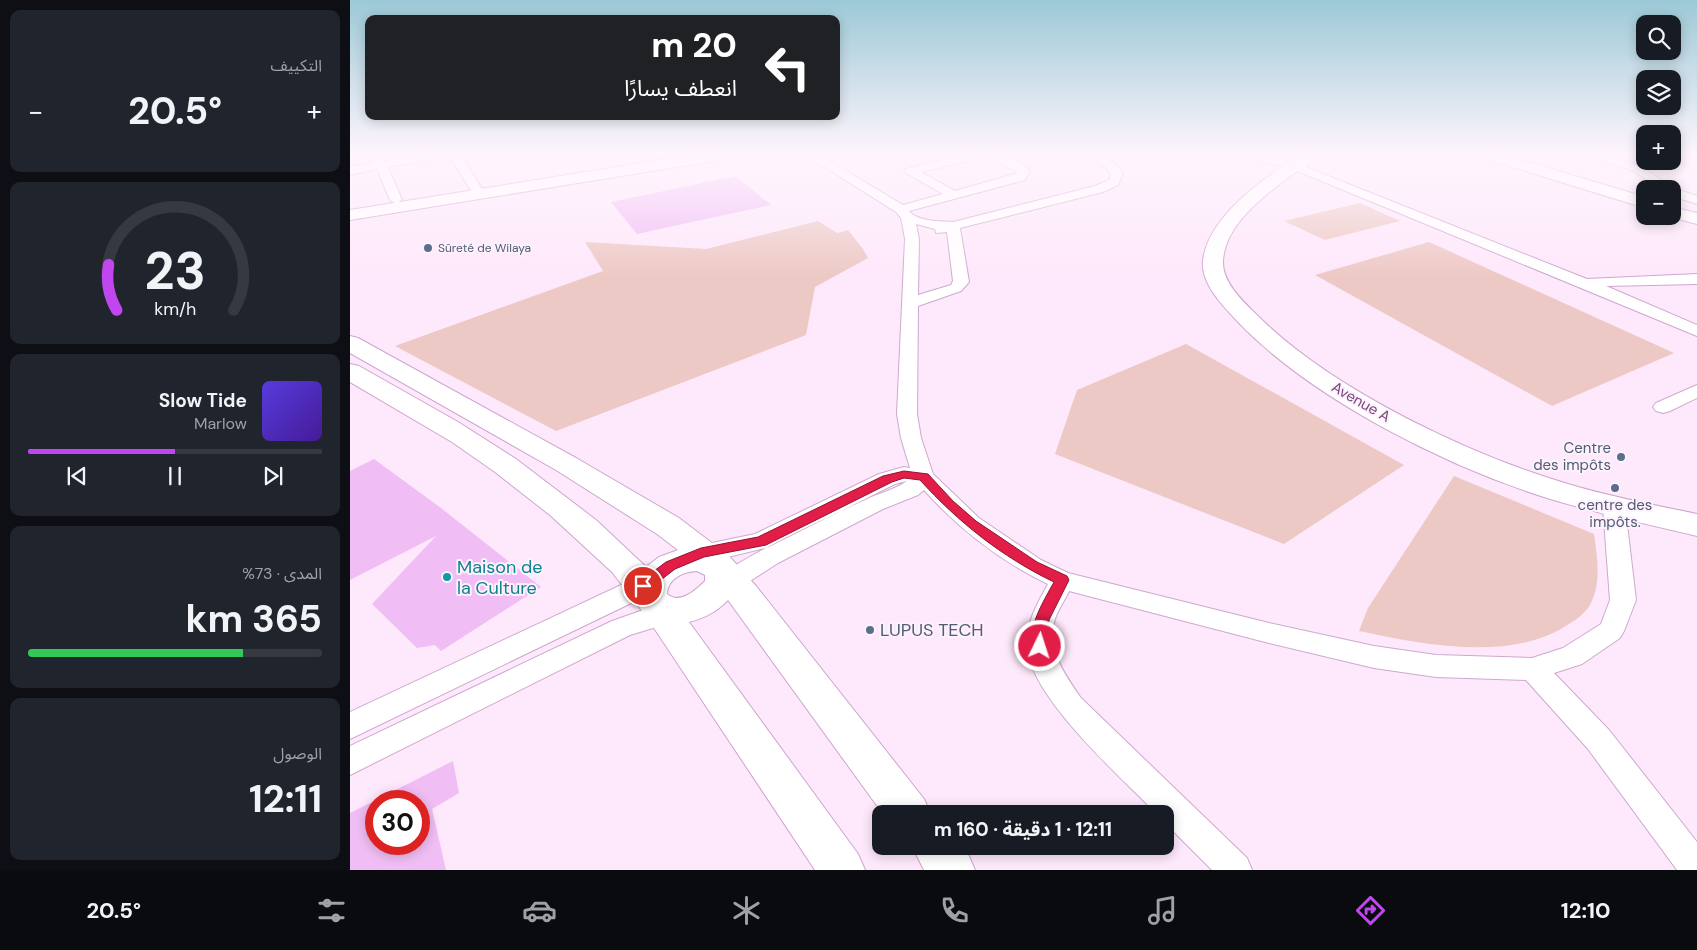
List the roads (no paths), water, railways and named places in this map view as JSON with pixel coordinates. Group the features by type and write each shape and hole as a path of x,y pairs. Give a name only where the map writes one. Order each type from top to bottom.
{"street":[{"path":"394,195 396,200"},
{"path":"350,207 435,195"},
{"path":"350,211 462,195"},
{"path":"350,216 480,195"},
{"path":"868,195 907,222 953,226 1077,195"},
{"path":"907,222 954,195"},
{"name":"Avenue A","path":"1257,195 1234,217 1223,232 1212,260 1217,279 1230,300 1256,328 1285,354 1379,414 1448,449 1537,484 1614,507 1697,526"},
{"path":"1381,195 1697,331"},
{"path":"1618,195 1636,200"},
{"path":"1681,195 1697,200"},
{"path":"1681,215 1697,219"},
{"path":"907,222 953,226"},
{"path":"907,222 910,302 906,414 911,438 924,476 949,504 999,544 1032,566 1062,580 1223,622 1374,657 1436,666 1532,669 1572,656 1611,631 1623,600 1614,507"},
{"path":"910,302 956,288 961,282 953,226"},
{"path":"1583,283 1697,279"},
{"path":"350,343 566,464 668,526 683,585 842,870"},
{"path":"350,371 460,435 496,460 593,534 622,561 683,585 750,603 903,805"},
{"path":"1663,407 1697,391"},
{"path":"350,726 683,585 770,557 857,512 893,487 911,438"},
{"path":"350,762 621,628 683,585 761,541 893,487 910,490 924,476"},
{"path":"893,487 949,504"},
{"path":"1062,580 1042,620 1040,646 1049,674 1071,707 1235,870"},
{"path":"1532,669 1570,707 1607,750 1666,832 1697,868"},
{"path":"941,855 952,870"}],"place":[{"name":"Sûreté de Wilaya","path":"428,248"},
{"name":"Centre des impôts","path":"1621,457"},
{"name":"centre des impôts.","path":"1615,488"},
{"name":"Maison de la Culture","path":"447,577"},
{"name":"LUPUS TECH","path":"870,630"}]}
